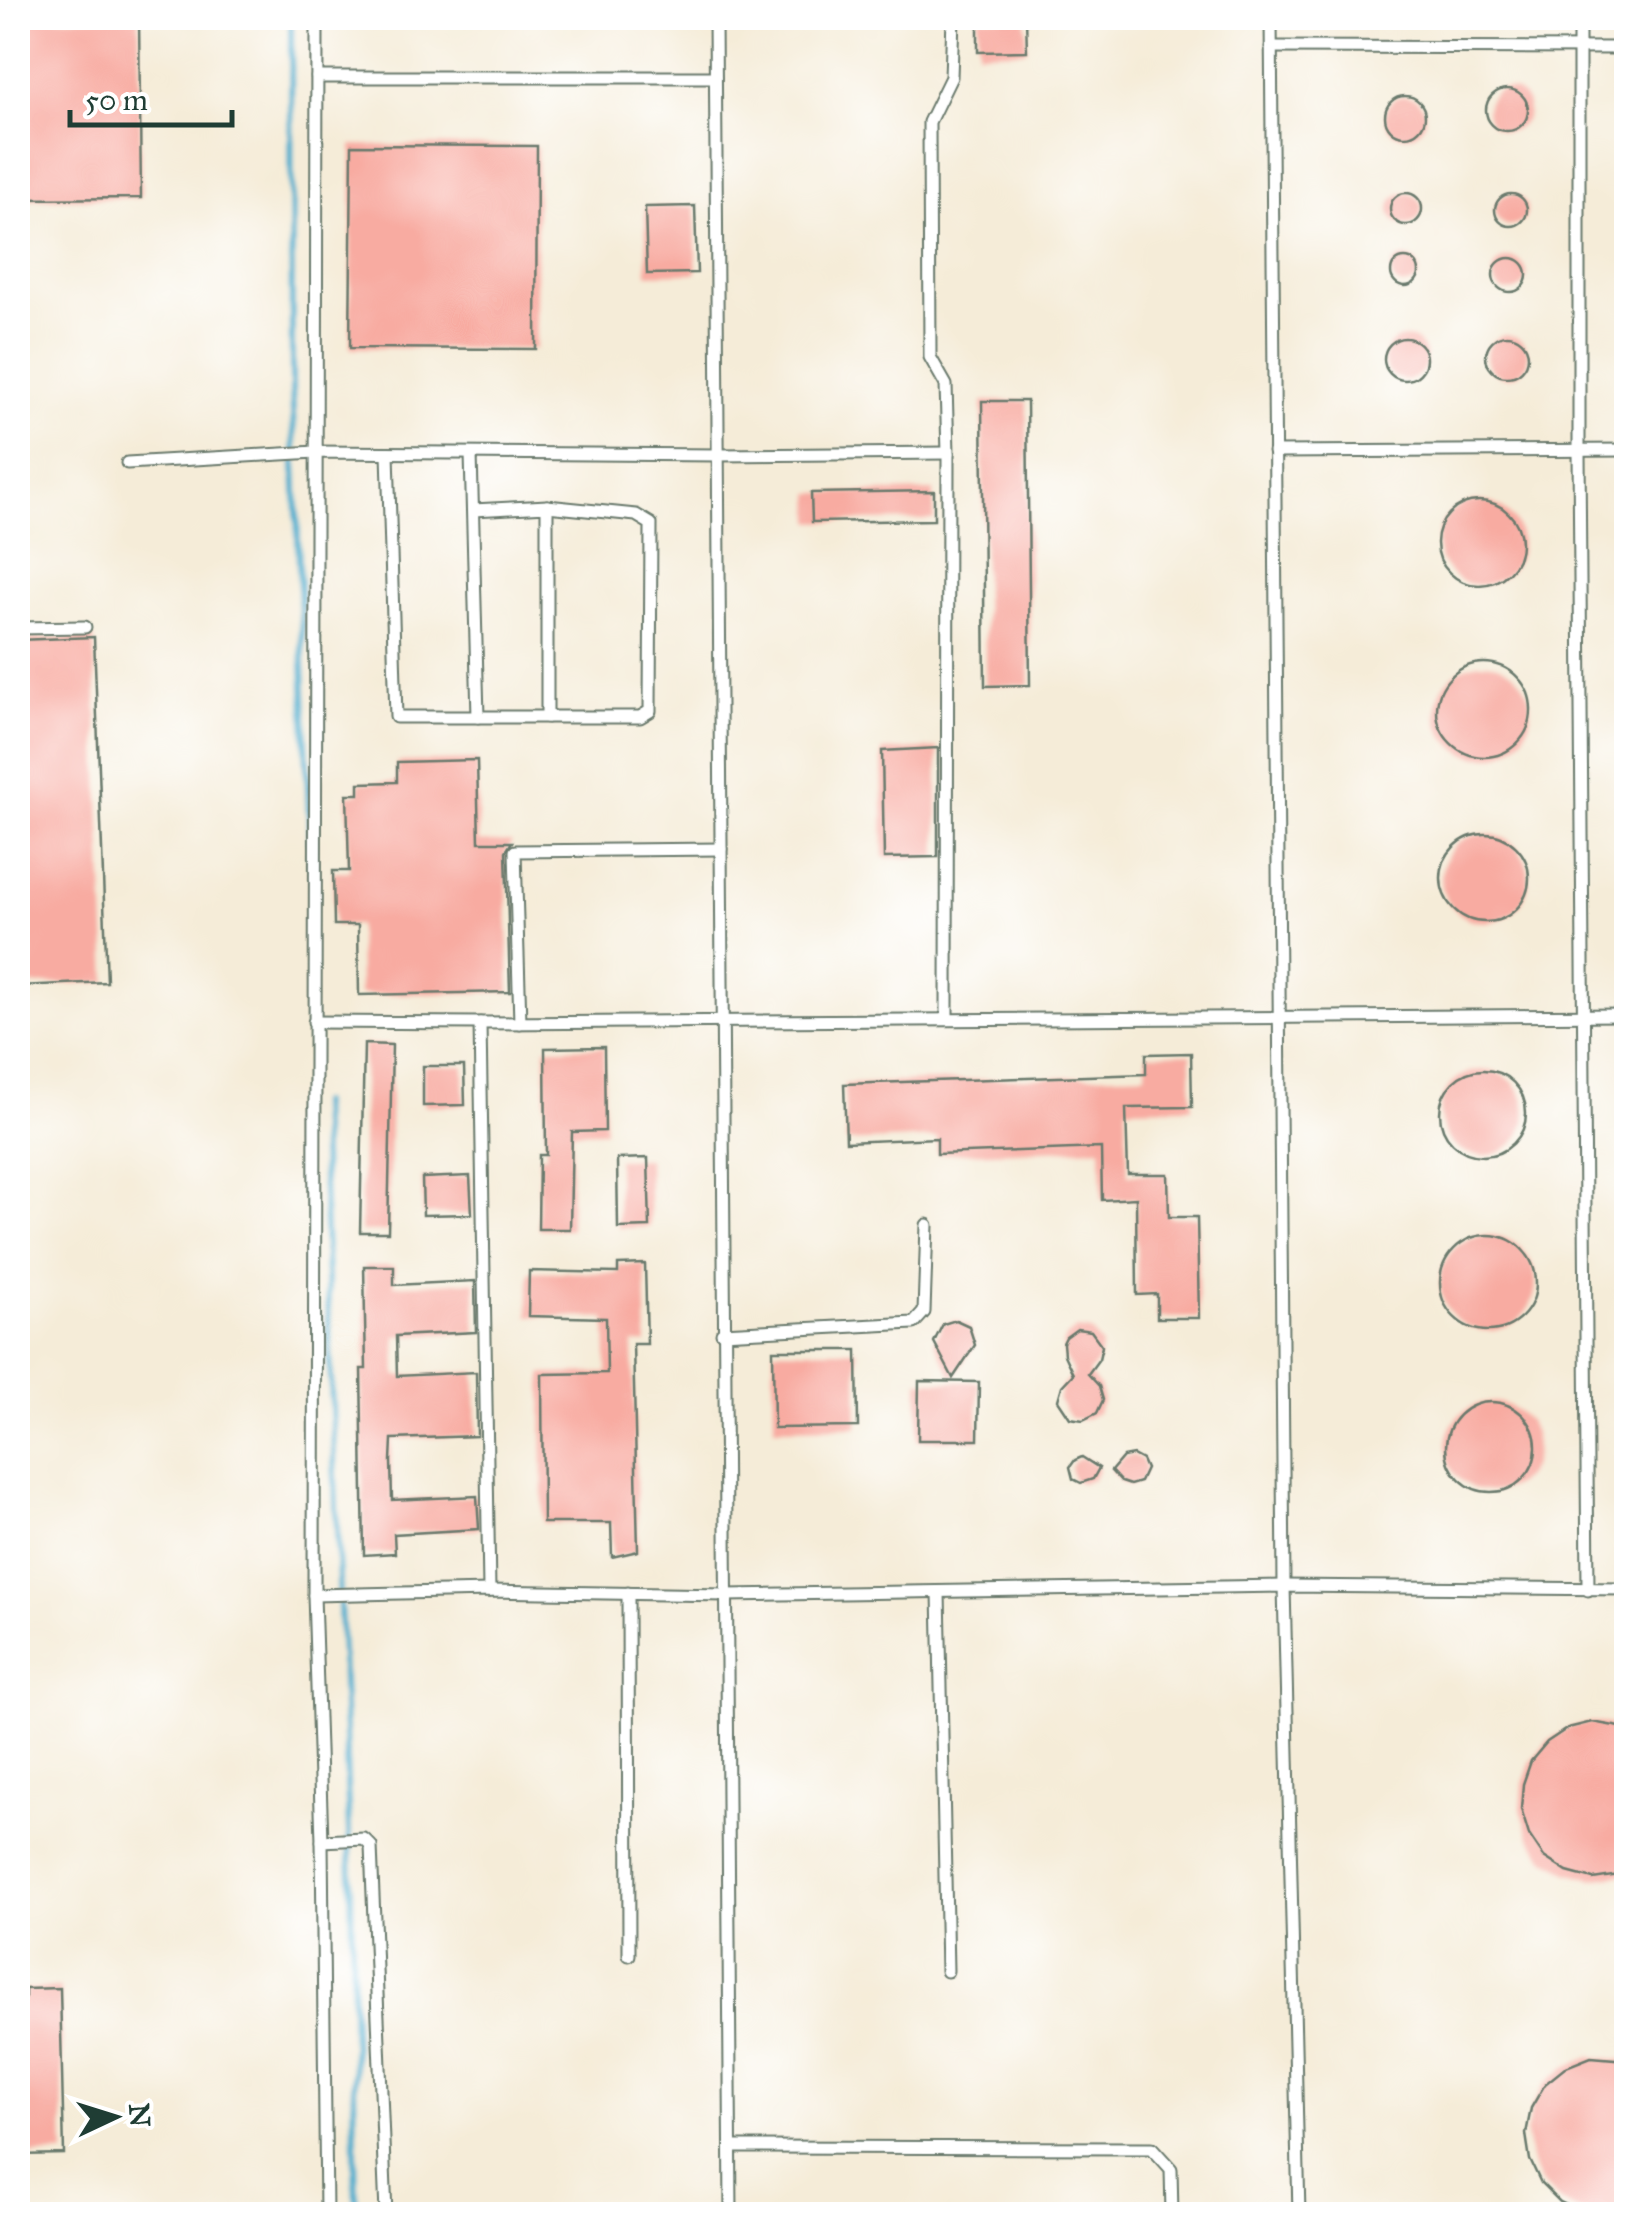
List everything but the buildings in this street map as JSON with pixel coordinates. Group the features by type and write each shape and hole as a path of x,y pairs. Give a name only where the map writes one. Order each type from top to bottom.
{"lane":[{"path":"316,18 314,1595 322,1840 326,2214"},
{"path":"715,18 731,2214"},
{"path":"947,1019 948,452 946,385 930,358 929,122 951,76 953,18"},
{"path":"1271,18 1284,1586 1300,2214"},
{"path":"1579,18 1578,452 1588,1590"},
{"path":"1271,47 1626,48"},
{"path":"316,77 716,77"},
{"path":"1274,452 1626,450"},
{"path":"126,463 316,452 948,452"},
{"path":"388,453 396,717 640,717 650,710 650,524 636,516 547,506 473,510"},
{"path":"471,454 478,717"},
{"path":"547,506 547,717"},
{"path":"18,628 85,628"},
{"path":"520,1023 515,851 721,849"},
{"path":"314,1022 722,1023 1626,1015"},
{"path":"480,1023 488,1591"},
{"path":"722,1333 914,1324 924,1312 927,1225"},
{"path":"314,1595 488,1591 726,1595 1284,1586 1626,1589"},
{"path":"938,1592 948,1972"},
{"path":"628,1593 629,1955"},
{"path":"322,1840 364,1839 372,1846 386,2214"},
{"path":"731,2147 1152,2148 1171,2169 1172,2214"}],"waterway":[{"path":"291,18 292,387 310,841"},
{"path":"320,1103 351,1881 356,2214"}]}
